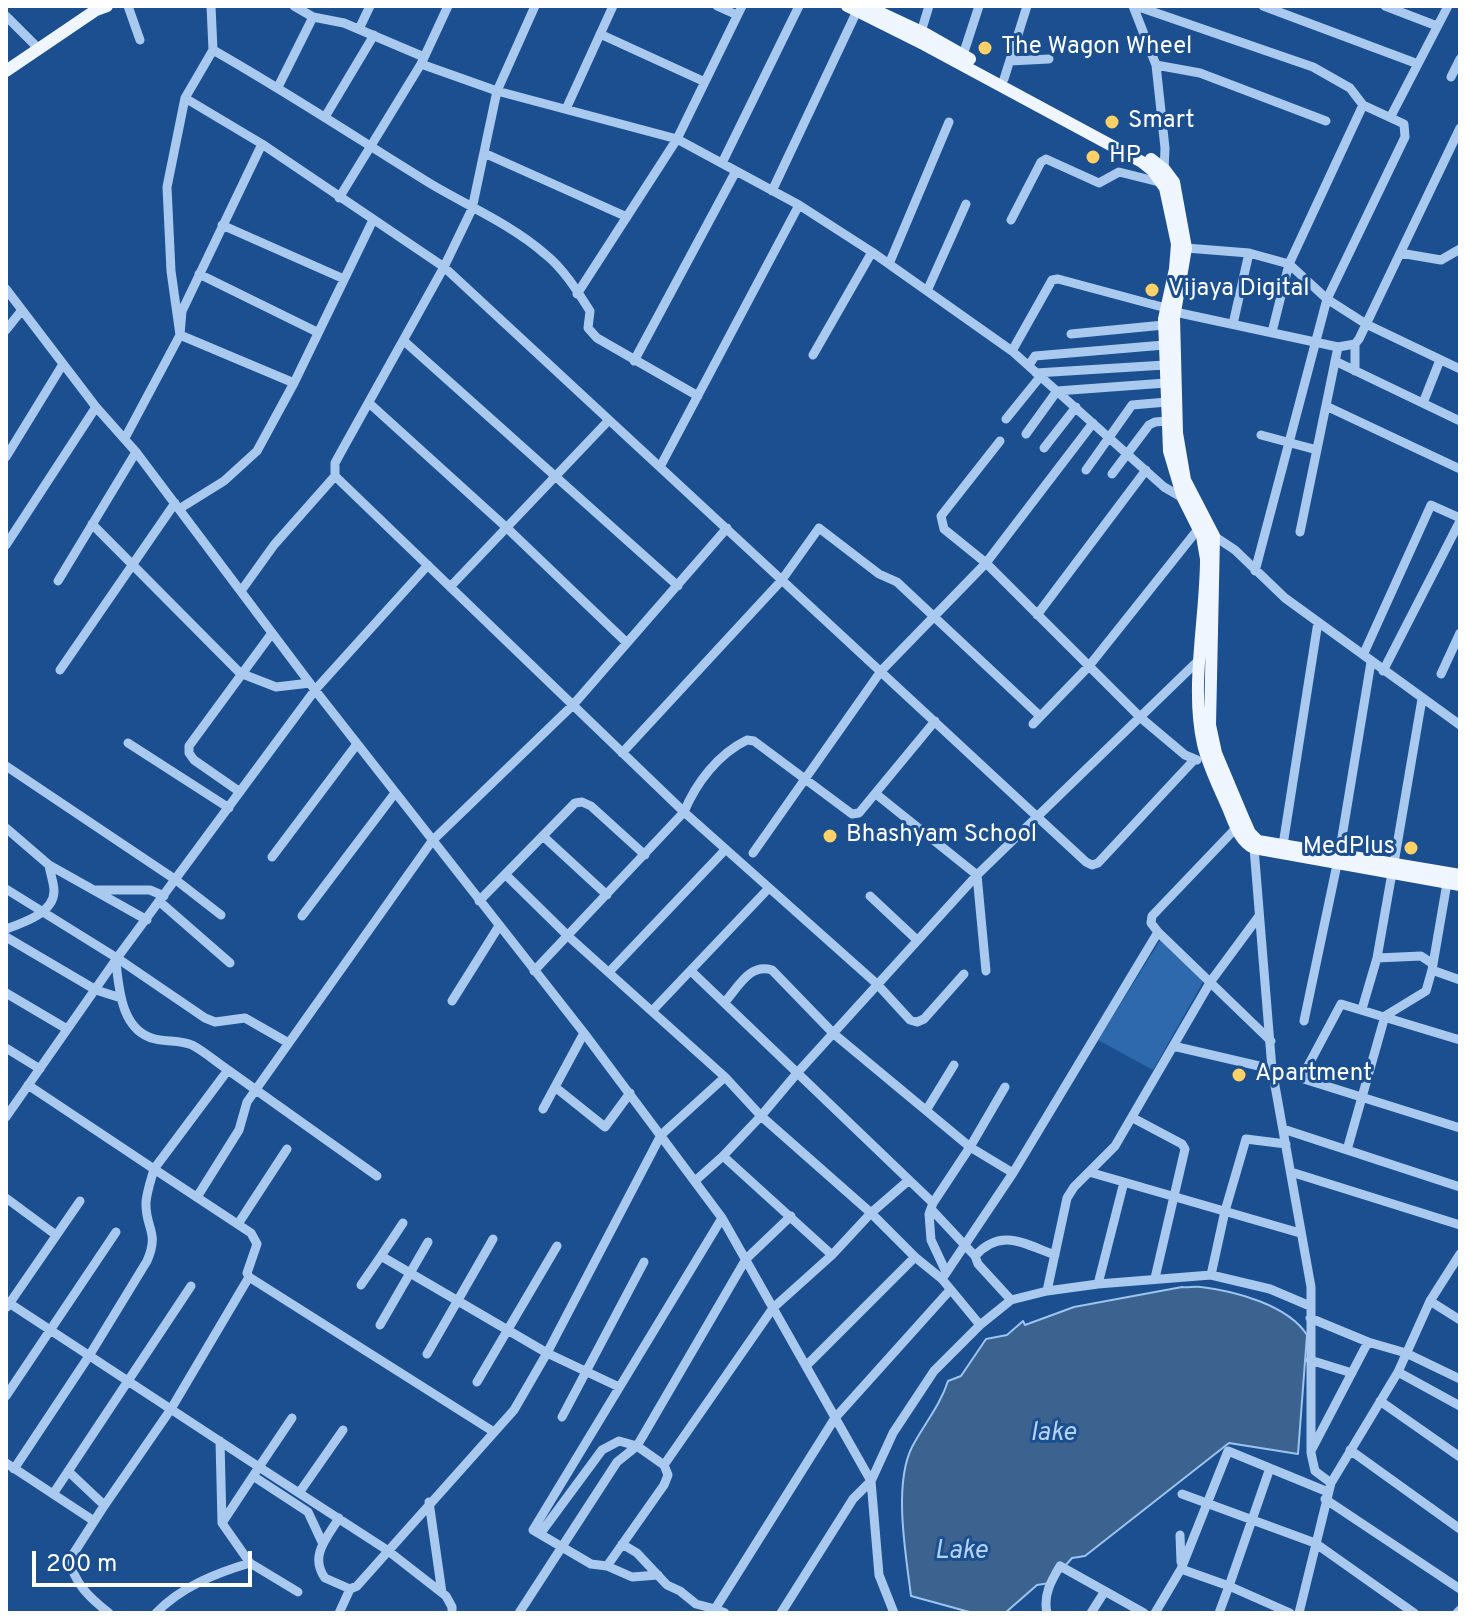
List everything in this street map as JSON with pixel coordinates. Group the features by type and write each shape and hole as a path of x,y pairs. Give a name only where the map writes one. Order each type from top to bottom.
{"main road":[{"path":"6,71 96,10 107,6"},
{"path":"857,8 921,32 1146,156 1163,177 1177,244 1171,310 1177,433 1185,480 1214,536 1206,759 1250,833 1258,841 1337,860"},
{"path":"857,8 1174,182 1186,248 1171,310 1164,325 1169,451 1183,498 1199,528 1206,559 1199,704 1206,759 1243,839 1254,848 1460,875"},
{"path":"1393,868 1453,884"}],"street":[{"path":"128,6 140,40"},
{"path":"180,335 171,271 167,187 185,98 213,50 211,6"},
{"path":"294,6 313,17 344,23 374,35 422,60 497,91 677,139 799,205 872,252 1012,351 1164,487 1183,498"},
{"path":"359,29 370,6"},
{"path":"339,198 422,60 448,6"},
{"path":"241,591 274,545 335,476 335,463 444,267 472,209 497,91 535,6"},
{"path":"566,109 613,6"},
{"path":"577,294 677,139 740,11 717,6"},
{"path":"722,163 799,6"},
{"path":"921,32 929,6"},
{"path":"963,55 979,6"},
{"path":"1004,79 1027,6"},
{"path":"1011,220 1041,162 1046,159 1099,183 1119,172 1163,177 1156,65 1134,6"},
{"path":"1134,6 1313,67 1350,88 1363,105 1404,124 1405,137 1327,299 1255,571"},
{"path":"1263,6 1418,64"},
{"path":"1385,6 1437,26"},
{"path":"1391,116 1448,6"},
{"path":"772,191 857,8"},
{"path":"6,16 38,48"},
{"path":"278,87 313,17"},
{"path":"600,34 705,82"},
{"path":"325,117 374,35"},
{"path":"213,50 278,87 472,209 525,238 561,270 590,311 588,328 597,338 698,396"},
{"path":"1010,61 1049,59"},
{"path":"1451,77 1460,59"},
{"path":"1156,65 1200,73 1326,121"},
{"path":"185,98 262,144 444,267 1092,865 1098,863 1206,759 1141,718 986,563 944,529 941,516 1000,441"},
{"path":"1272,332 1289,264 1363,105"},
{"path":"889,264 949,122"},
{"path":"1355,371 1355,344 1460,129"},
{"path":"125,438 180,335 182,311 262,144"},
{"path":"484,153 627,217"},
{"path":"634,361 736,171"},
{"path":"927,291 966,204"},
{"path":"660,467 799,205"},
{"path":"60,670 177,506 224,481 257,451 294,383 373,220"},
{"path":"222,225 344,279"},
{"path":"1186,248 1249,253 1289,264 1327,299 1366,324 1460,369"},
{"path":"1400,253 1441,260 1460,249"},
{"path":"813,355 872,252"},
{"path":"1233,324 1249,253"},
{"path":"199,274 317,332"},
{"path":"1012,351 1052,280 1058,279 1171,310 1338,347 1355,344"},
{"path":"6,289 96,407 136,452 312,687 584,1033 722,1218 871,1481 879,1575 894,1613"},
{"path":"6,330 22,310"},
{"path":"1071,334 1164,325"},
{"path":"180,335 294,383"},
{"path":"404,341 678,586"},
{"path":"1006,419 1035,372 1035,356 1164,345"},
{"path":"1300,532 1338,347"},
{"path":"1423,403 1440,360"},
{"path":"1335,361 1460,421"},
{"path":"6,457 63,364"},
{"path":"1035,372 1165,365"},
{"path":"1057,391 1166,383"},
{"path":"1026,434 1057,391"},
{"path":"1086,470 1135,403 1167,402"},
{"path":"369,403 507,528 627,643"},
{"path":"1326,406 1460,469"},
{"path":"6,545 96,407"},
{"path":"1044,448 1076,407"},
{"path":"450,587 609,420"},
{"path":"1112,474 1149,425 1168,421"},
{"path":"753,853 881,671 986,563 1093,423"},
{"path":"1261,435 1317,450"},
{"path":"58,581 136,452"},
{"path":"1037,615 1146,470"},
{"path":"335,476 684,812 877,984 910,1020 917,1022 924,1019 964,974"},
{"path":"1364,653 1431,505 1460,520 1383,671"},
{"path":"92,524 240,673 276,687 312,687"},
{"path":"197,1197 239,1130 247,1102 432,841 573,705 727,528"},
{"path":"622,753 781,581 819,528 879,574 897,582 1037,720 1089,666 1199,528"},
{"path":"1214,536 1235,550 1255,571 1318,622 1460,725"},
{"path":"6,1117 229,808 312,687 428,565"},
{"path":"1283,845 1318,622"},
{"path":"240,792 189,753 189,746 272,633"},
{"path":"1441,674 1460,633"},
{"path":"695,1181 761,1116 977,875 1201,658"},
{"path":"1304,1021 1337,860 1371,662"},
{"path":"1362,1009 1377,958 1422,699"},
{"path":"534,971 684,812 700,780 735,747 747,740 754,741 852,814 859,813 876,794 935,721"},
{"path":"128,743 229,808"},
{"path":"272,857 357,744"},
{"path":"6,766 176,880 221,915"},
{"path":"302,916 395,793"},
{"path":"876,794 977,875 986,971"},
{"path":"479,901 575,803 591,806 645,855"},
{"path":"1237,827 1152,916 1151,923 1271,1041"},
{"path":"6,828 49,865 147,920"},
{"path":"544,837 607,895"},
{"path":"1254,848 1272,1069 1311,1287 1311,1453 1315,1471 1328,1492"},
{"path":"609,972 725,850"},
{"path":"6,929 42,912 54,895 49,865"},
{"path":"506,875 915,1257 944,1276"},
{"path":"1347,1150 1385,1016 1426,991 1453,884"},
{"path":"652,1011 768,889"},
{"path":"92,890 150,890 230,963"},
{"path":"9,894 210,1020 245,1018 287,1042"},
{"path":"870,896 917,940"},
{"path":"1047,1291 1067,1198 1112,1151 1211,981 1259,916"},
{"path":"452,1001 499,926"},
{"path":"944,1276 1013,1173 1158,932"},
{"path":"6,937 96,990 121,998"},
{"path":"1377,958 1421,956 1433,967 1460,980"},
{"path":"117,960 121,998 137,1031 154,1039 192,1045 377,1176"},
{"path":"725,1002 754,968 772,970 834,1034 970,1147 1013,1173"},
{"path":"691,971 909,1180 1011,1300"},
{"path":"6,993 67,1029"},
{"path":"1302,1077 1338,1006 1346,1003 1460,1040"},
{"path":"543,1109 584,1033"},
{"path":"1173,1046 1302,1077 1460,1128"},
{"path":"6,1048 40,1069"},
{"path":"927,1109 954,1065"},
{"path":"94,1521 10,1466 89,1356 153,1247 154,1234 146,1204 154,1169 228,1070"},
{"path":"339,1613 350,1589 357,1586 514,1410 661,1135 725,1077"},
{"path":"28,1085 251,1233 257,1244 247,1273 249,1277 494,1432"},
{"path":"555,1087 605,1127 630,1093"},
{"path":"980,1325 950,1290 929,1227 932,1206 1005,1087"},
{"path":"1133,1118 1182,1144 1185,1149 1155,1278"},
{"path":"1283,1129 1460,1187"},
{"path":"1211,1275 1246,1139 1286,1144"},
{"path":"238,1224 287,1149"},
{"path":"723,1156 832,1255"},
{"path":"1089,1172 1300,1233"},
{"path":"1291,1172 1460,1225"},
{"path":"664,1465 773,1308 909,1180"},
{"path":"1098,1284 1124,1182"},
{"path":"6,1198 56,1235"},
{"path":"80,1201 7,1304 220,1441 308,1512 323,1544"},
{"path":"519,1613 617,1462 637,1446 746,1259 791,1216"},
{"path":"658,1575 632,1577 607,1566 591,1564 533,1530 722,1218"},
{"path":"361,1285 403,1223"},
{"path":"6,1396 116,1232"},
{"path":"427,1354 493,1239"},
{"path":"975,1256 991,1241 1005,1239 1055,1255"},
{"path":"380,1325 428,1242"},
{"path":"477,1382 557,1246"},
{"path":"1299,1613 1328,1492 1398,1372 1430,1301 1460,1254"},
{"path":"381,1256 547,1353 619,1387"},
{"path":"806,1366 915,1257"},
{"path":"562,1417 644,1262"},
{"path":"781,1613 853,1499 871,1481 893,1433 934,1371 980,1325 1011,1300 1098,1284 1211,1275 1270,1289 1310,1306"},
{"path":"109,1613 89,1597 70,1564 73,1553 171,1409 249,1277"},
{"path":"53,1494 191,1286"},
{"path":"622,1544 637,1553 664,1582 696,1604 720,1611 835,1418 950,1290"},
{"path":"1430,1301 1460,1320"},
{"path":"1310,1318 1368,1342 1406,1353 1460,1379"},
{"path":"1311,1453 1368,1342"},
{"path":"1310,1360 1352,1373"},
{"path":"1398,1372 1460,1406"},
{"path":"1380,1401 1460,1457"},
{"path":"222,1523 292,1418"},
{"path":"299,1493 343,1430"},
{"path":"220,1441 222,1523 250,1563 298,1592"},
{"path":"540,1534 602,1450 619,1441 637,1446 664,1465 668,1475 607,1566"},
{"path":"1350,1450 1460,1529"},
{"path":"1155,1613 1181,1569 1228,1451 1328,1492 1460,1589"},
{"path":"1219,1613 1270,1468"},
{"path":"68,1471 104,1505"},
{"path":"256,1471 299,1493 387,1550 442,1593 449,1601 452,1613"},
{"path":"1182,1494 1315,1543 1414,1613"},
{"path":"429,1502 442,1593"},
{"path":"339,1518 317,1558 322,1574 329,1581 350,1589"},
{"path":"1180,1535 1181,1569"},
{"path":"156,1613 176,1593 226,1570 250,1563"},
{"path":"1047,1613 1045,1603 1050,1583 1060,1566 1105,1591 1127,1609 1144,1613"},
{"path":"1181,1569 1290,1613"},
{"path":"1091,1613 1105,1591"}],"shaded area":[{"path":"1161,939 1203,982 1153,1070 1098,1040"}],"water":[{"name":"lake","path":"1182,1287 1215,1289 1260,1301 1287,1315 1307,1335 1298,1454 1229,1443 1085,1556 1072,1558 1050,1583 1037,1585 1005,1613 973,1613 911,1596 902,1520 906,1463 948,1381 961,1376 986,1339 1007,1335 1023,1321 1025,1325 1074,1307"}],"place":[{"name":"The Wagon Wheel","path":"985,48"},
{"name":"Smart","path":"1112,122"},
{"name":"HP","path":"1093,157"},
{"name":"Vijaya Digital","path":"1152,290"},
{"name":"Bhashyam School","path":"830,836"},
{"name":"MedPlus","path":"1411,848"},
{"name":"Apartment","path":"1239,1075"}],"water label":[{"name":"Lake","path":"961,1553"}]}
